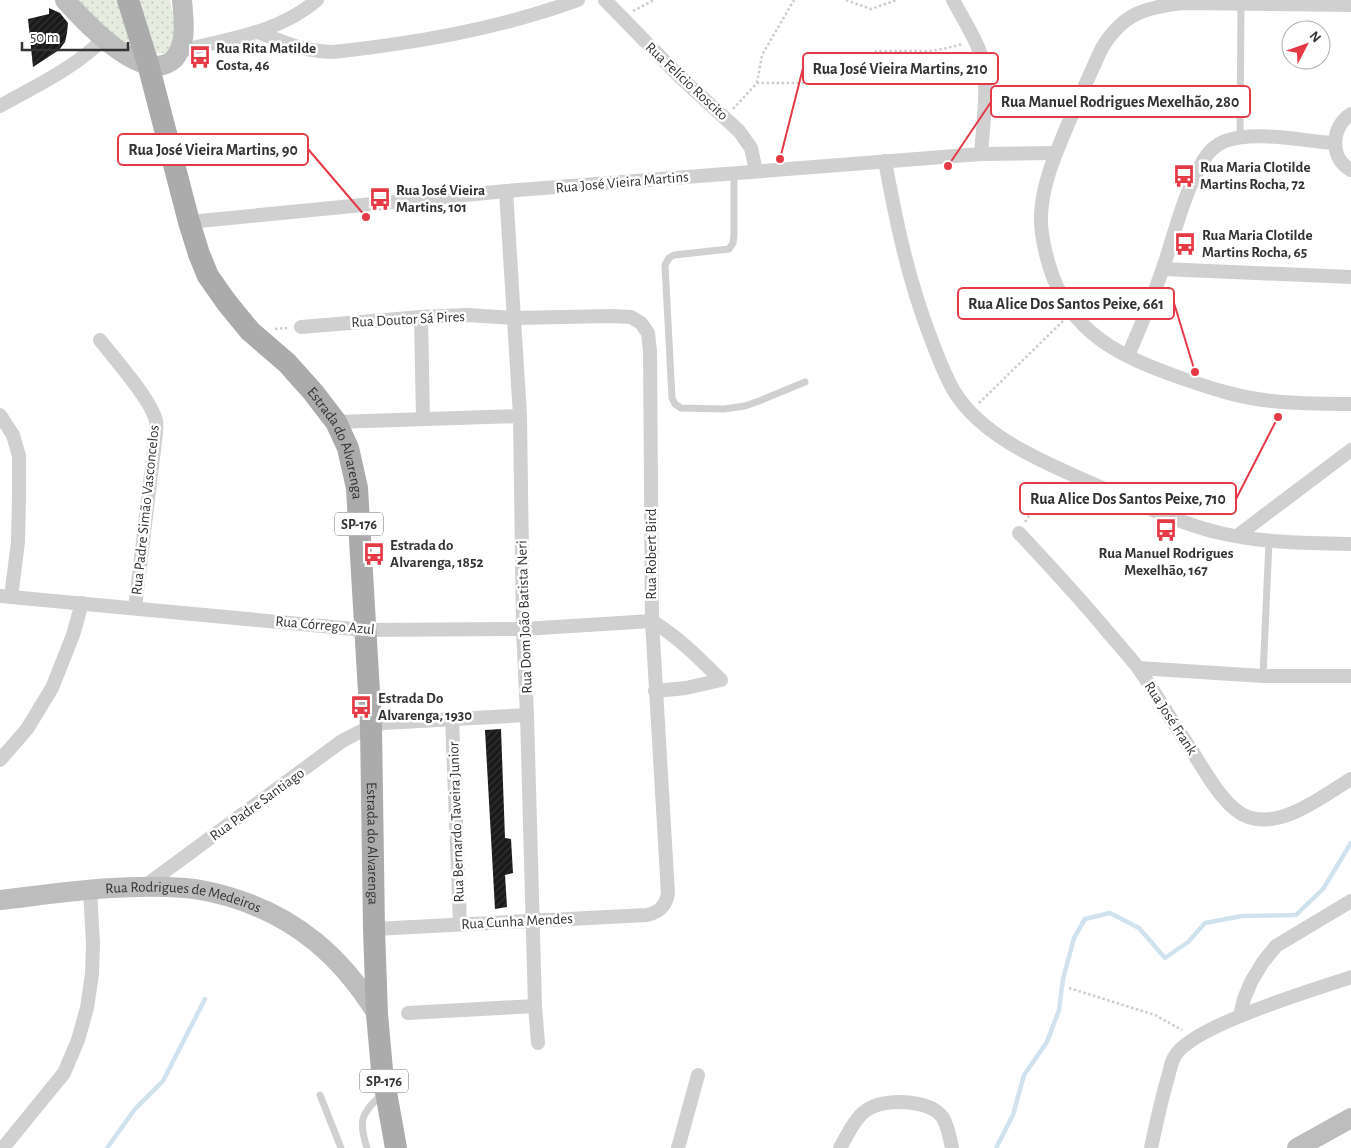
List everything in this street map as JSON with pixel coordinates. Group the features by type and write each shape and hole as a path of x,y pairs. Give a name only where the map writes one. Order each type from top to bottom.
{"main road":[{"name":"Estrada do Alvarenga","path":"128,0 148,64 189,222 208,276 250,331 287,364 313,392 336,422 348,448 357,488 371,726 374,929 378,1014 386,1091 396,1148"}],"street":[{"path":"65,0 104,38 136,61 148,64 165,64 170,62 180,51 183,38 182,0"},
{"path":"180,51 258,32 283,23 303,12 316,0"},
{"path":"258,32 290,46 312,51 333,52 462,33 515,20 578,0"},
{"name":"Rua Felício Roscito","path":"605,0 680,77 739,131 748,144 756,171"},
{"path":"953,0 980,53 984,73 981,154"},
{"path":"1351,5 1241,2 1184,3 1158,6 1138,13 1121,22 1111,33 1102,48 1055,153 1045,184 1041,214 1042,244 1054,283 1071,313 1088,331 1128,356 1161,371 1234,395 1271,401 1351,404"},
{"path":"0,106 78,60 96,47 104,38"},
{"path":"1351,114 1344,118 1337,129 1334,143 1338,156 1346,167 1351,170"},
{"path":"1128,356 1163,269 1194,180 1203,160 1214,147 1225,141 1261,137 1334,143"},
{"name":"Rua José Vieira Martins","path":"189,222 506,191 756,171 981,154 1055,153"},
{"path":"885,161 900,238 922,316 940,364 954,392 970,412 989,429 1015,446 1059,469 1166,516 1219,533 1269,541 1351,544"},
{"name":"Rua Dom João Batista Neri","path":"506,191 520,416 523,629 535,1006 538,1042"},
{"path":"1163,269 1351,277"},
{"name":"Rua Doutor Sá Pires","path":"301,327 467,315 514,318"},
{"path":"421,317 423,419"},
{"name":"Rua Robert Bird","path":"514,318 631,317 641,323 648,333 650,351 652,621 668,894 666,902 659,911"},
{"name":"Rua Padre Simão Vasconcelos","path":"100,340 141,394 156,421 136,608"},
{"path":"0,415 13,435 19,456 18,542 5,596"},
{"path":"336,422 520,416"},
{"path":"1237,536 1351,450"},
{"name":"Rua José Frank","path":"1019,533 1091,611 1138,668 1213,783 1238,812 1249,817 1264,820 1281,818 1306,806 1351,779"},
{"name":"Rua Córrego Azul","path":"5,596 365,630 523,629 652,621"},
{"path":"0,760 27,729 52,688 73,635 82,602"},
{"path":"652,621 686,646 721,680 686,688 655,691"},
{"path":"1138,668 1263,676 1351,676"},
{"name":"Rua Padre Santiago","path":"145,886 342,741 371,726 384,723 527,715"},
{"name":"Rua Bernardo Taveira Junior","path":"452,719 460,924"},
{"name":"Rua Rodrigues de Medeiros","path":"0,900 145,886 187,888 220,894 254,904 286,920 335,959 362,988 378,1014"},
{"path":"3,1148 64,1073 78,1040 87,1008 92,974 93,944 90,890"},
{"path":"1240,1016 1251,982 1263,962 1276,946 1351,901"},
{"name":"Rua Cunha Mendes","path":"374,929 647,915 659,911"},
{"name":"Rua Rodrigues de Medeiros","path":"345,970 364,979 376,977"},
{"path":"1150,1148 1174,1057 1181,1047 1191,1039 1240,1016 1351,977"},
{"path":"408,1013 535,1006"},
{"path":"678,1148 698,1075"},
{"path":"840,1148 853,1125 869,1108 902,1102 917,1103 932,1108 937,1112 948,1129 952,1148"},
{"path":"1296,1148 1351,1118"}],"lane":[{"path":"1240,138 1241,2"},
{"path":"734,173 734,235 733,243 729,249 674,255 666,265 672,398 675,404 681,408 724,409 759,402 805,382"},
{"path":"1263,676 1269,541"},
{"path":"367,1148 362,1132 362,1120 369,1107 386,1091"},
{"path":"320,1095 341,1148"}],"path":[{"path":"622,17 654,0"},
{"path":"726,118 756,83 762,55 794,0"},
{"path":"846,0 871,9 897,0"},
{"path":"756,83 810,83 877,51 943,49 974,40"},
{"path":"970,412 1071,313"},
{"path":"1019,533 1059,469"},
{"path":"1070,988 1155,1015 1179,1027 1191,1039"}],"shaded area":[{"path":"76,0 170,0 176,30 175,45 166,53 152,54 112,39"}],"building":[{"path":"49,8 60,13 68,23 65,42 59,50 33,67 28,19 49,14"},
{"path":"501,729 505,838 511,839 513,873 505,875 507,907 495,909 485,730"}],"waterway":[{"path":"996,1148 1013,1115 1024,1075 1047,1042 1059,1010 1063,979 1074,938 1085,919 1110,913 1139,928 1165,958 1188,942 1205,923 1242,916 1296,915 1323,889 1351,843"},
{"path":"107,1148 135,1109 163,1081 205,999"}],"place":[{"name":"Rua Rita Matilde Costa, 46","path":"200,57"},
{"name":"Rua José Vieira Martins, 210","path":"780,159"},
{"name":"Rua Manuel Rodrigues Mexelhão, 280","path":"948,166"},
{"name":"Rua Maria Clotilde Martins Rocha, 72","path":"1184,176"},
{"name":"Rua José Vieira Martins, 101","path":"380,199"},
{"name":"Rua José Vieira Martins, 90","path":"366,217"},
{"name":"Rua Maria Clotilde Martins Rocha, 65","path":"1185,244"},
{"name":"Rua Alice Dos Santos Peixe, 661","path":"1195,372"},
{"name":"Rua Alice Dos Santos Peixe, 710","path":"1278,417"},
{"name":"Rua Manuel Rodrigues Mexelhão, 167","path":"1166,530"},
{"name":"Estrada do Alvarenga, 1852","path":"374,554"},
{"name":"Estrada Do Alvarenga, 1930","path":"361,707"}]}
